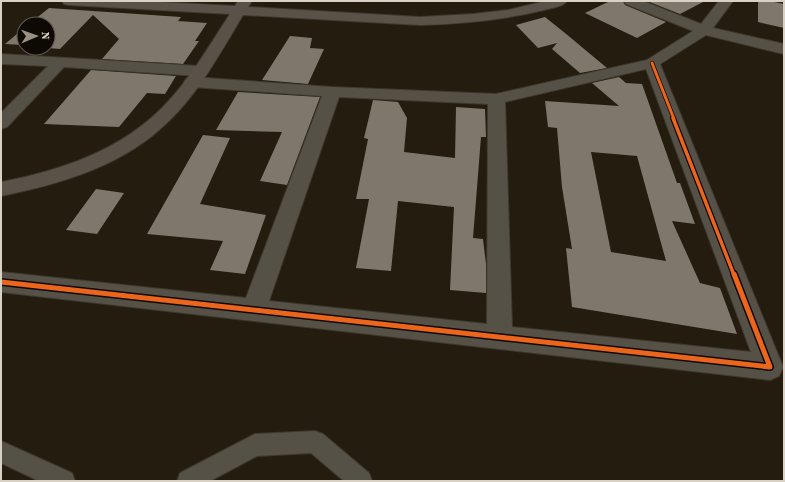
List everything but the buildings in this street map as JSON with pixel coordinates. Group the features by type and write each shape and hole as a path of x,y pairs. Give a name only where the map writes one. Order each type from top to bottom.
{"street":[{"path":"69,1 242,6 420,21 476,18 523,11 560,1"},
{"path":"631,1 704,30 784,49"},
{"path":"1,59 195,76 332,92 496,99 652,63 704,30 726,1"},
{"path":"1,189 53,177 96,161 117,150 152,126 168,112 195,76 242,6"},
{"path":"1,123 60,63"},
{"path":"1,282 770,367 652,63"},
{"path":"254,310 332,92"},
{"path":"496,99 500,337"}],"lane":[{"path":"188,481 255,446 315,442 361,481"},
{"path":"1,452 64,481"}],"cycle path":[{"path":"1,282 770,367 652,63"}]}
